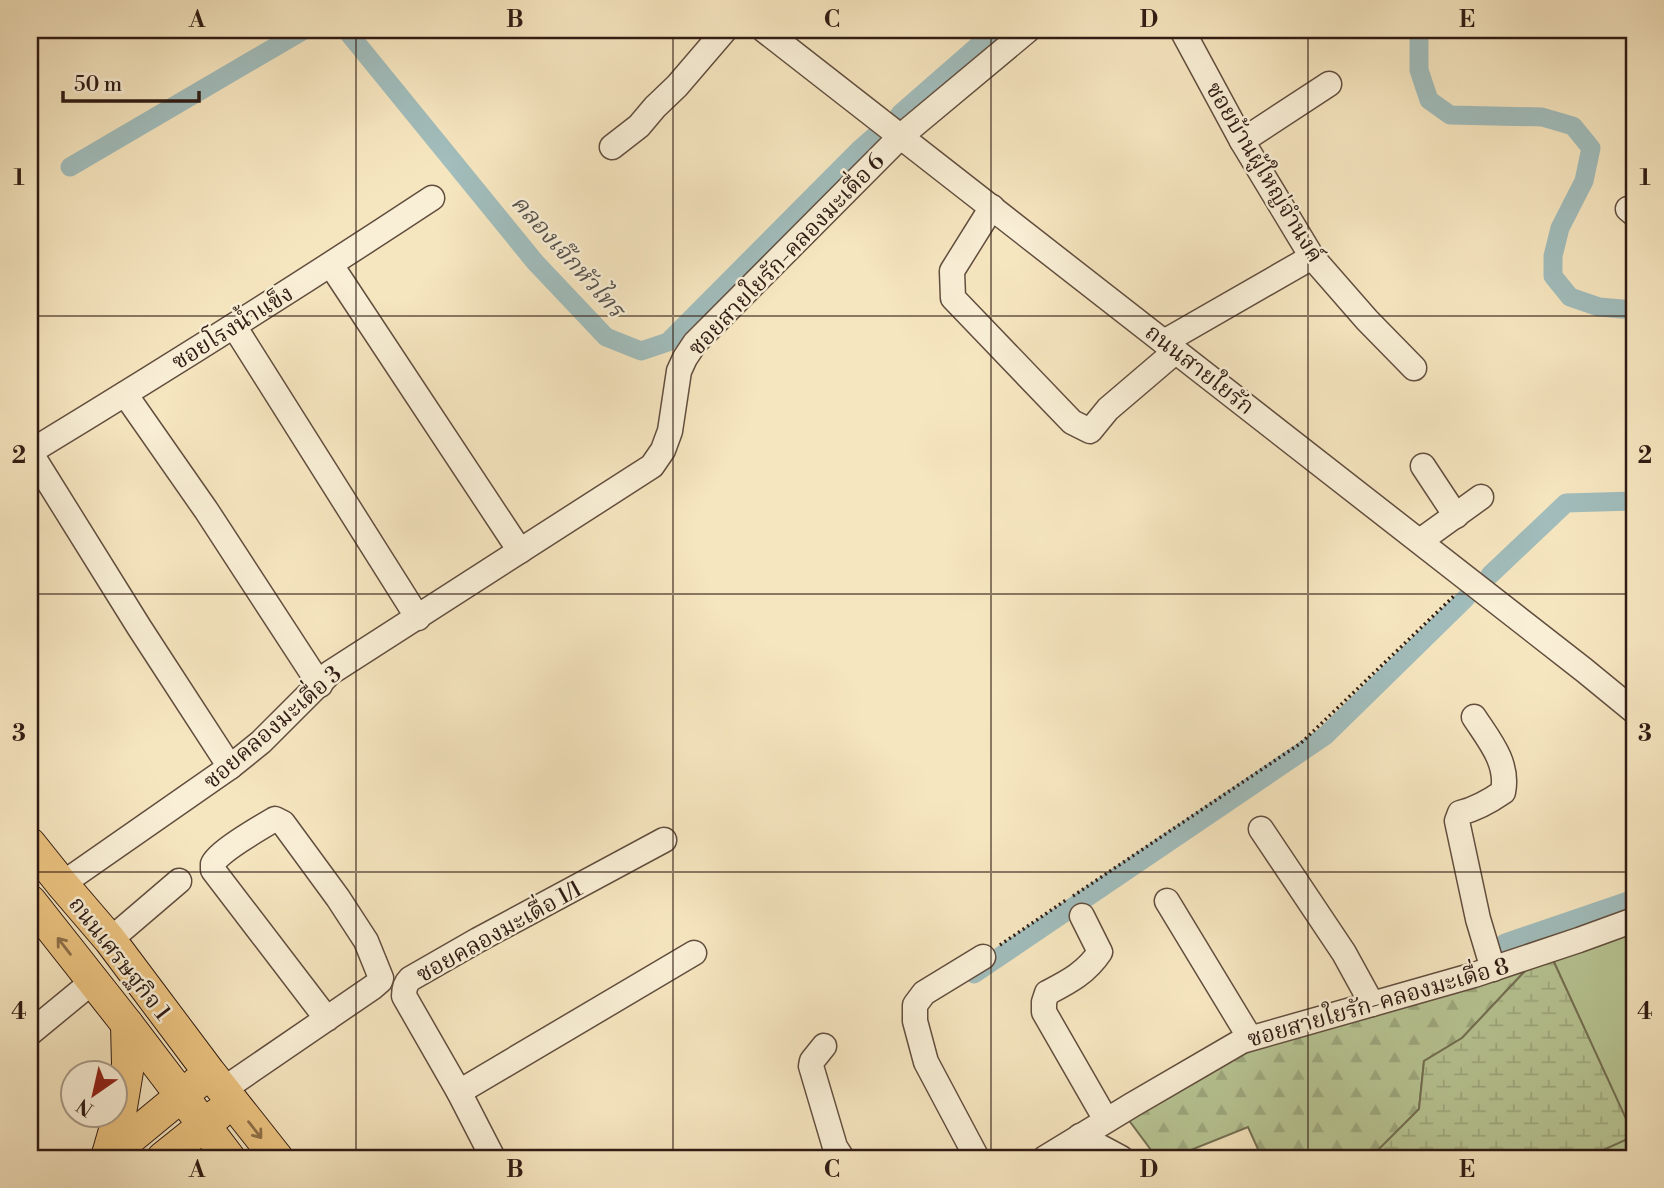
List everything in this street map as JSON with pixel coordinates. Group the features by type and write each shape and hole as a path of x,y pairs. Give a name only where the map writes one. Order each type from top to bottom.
{"main road":[{"name":"ถนนเศรษฐกิจ 1","path":"30,844 110,940 277,1158"},
{"name":"ถนนเศรษฐกิจ 1","path":"30,901 229,1158"},
{"path":"106,1158 120,1113 128,1065 127,1024"},
{"path":"106,1158 181,1097 222,1088"},
{"path":"163,1158 204,1125 222,1088"}],"street":[{"path":"612,147 639,126 725,30"},
{"name":"ถนนสายใยรัก","path":"764,30 1634,711"},
{"path":"901,136 1028,30"},
{"name":"ซอยบ้านผู้ใหญ่จำนงค์","path":"1182,30 1242,141 1312,257 1413,369"},
{"path":"1242,141 1329,84"},
{"name":"ซอยสายใยรัก-คลองมะเดื่อ 6","path":"520,551 652,466 663,450 670,431 679,371 695,343 901,136"},
{"name":"ซอยโรงน้ำแข็ง","path":"30,452 331,265 432,198"},
{"path":"992,208 953,271 953,298 1072,422 1090,431 1170,346 1312,257"},
{"path":"331,265 520,551"},
{"path":"234,326 418,618"},
{"path":"125,394 206,510 320,685"},
{"path":"30,452 230,767"},
{"path":"1423,466 1456,516"},
{"path":"1420,541 1482,497"},
{"name":"ซอยคลองมะเดื่อ 3","path":"62,884 230,767 261,742 330,673 520,551"},
{"path":"1474,717 1500,757 1505,782 1503,792 1471,810 1460,813 1457,821 1478,919 1493,969"},
{"path":"222,1088 327,1019 380,981 380,972 366,941 283,823 275,819 233,845 216,859 213,870 327,1019"},
{"path":"1261,830 1344,953 1372,1004"},
{"name":"ซอยคลองมะเดื่อ 1/1","path":"493,1158 404,996 404,988 410,979 478,940 664,841"},
{"path":"110,940 179,881"},
{"path":"1167,901 1250,1038"},
{"path":"1082,916 1100,952 1076,978 1047,993 1044,1012 1106,1120"},
{"name":"ซอยสายใยรัก-คลองมะเดื่อ 8","path":"1045,1158 1242,1041 1493,969 1634,920"},
{"path":"459,1092 694,953"},
{"path":"977,1158 926,1062 915,1021 915,1004 924,993 983,957"},
{"path":"30,1033 92,982"},
{"path":"824,1046 811,1066 835,1147 842,1158"},
{"path":"1080,1136 1121,1158"}],"path":[{"path":"983,957 1301,743 1470,581"}],"green space":[{"path":"1634,930 1634,1158 1586,1158 1633,1135 1553,960"},
{"path":"1553,960 1634,1136 1586,1158 1382,1158 1378,1150 1419,1109 1424,1061 1462,1038 1527,969"},
{"path":"1527,969 1462,1038 1424,1061 1419,1109 1379,1150 1382,1158 1262,1158 1248,1127 1171,1158 1157,1158 1128,1119 1244,1051"}],"waterway":[{"name":"คลองเจ๊กหัวไทร","path":"70,167 304,30"},
{"name":"คลองเจ๊กหัวไทร","path":"346,30 535,262 606,337 641,351 668,342 875,136"},
{"name":"คลองเจ๊กหัวไทร","path":"900,114 996,30"},
{"path":"1419,30 1419,70 1429,100 1450,115 1542,117 1573,126 1591,148 1584,181 1560,228 1553,256 1553,276 1570,297 1599,307 1634,310"},
{"path":"1490,575 1566,503 1634,501"},
{"path":"974,974 1325,736 1466,598"},
{"path":"1505,943 1634,899"}]}
